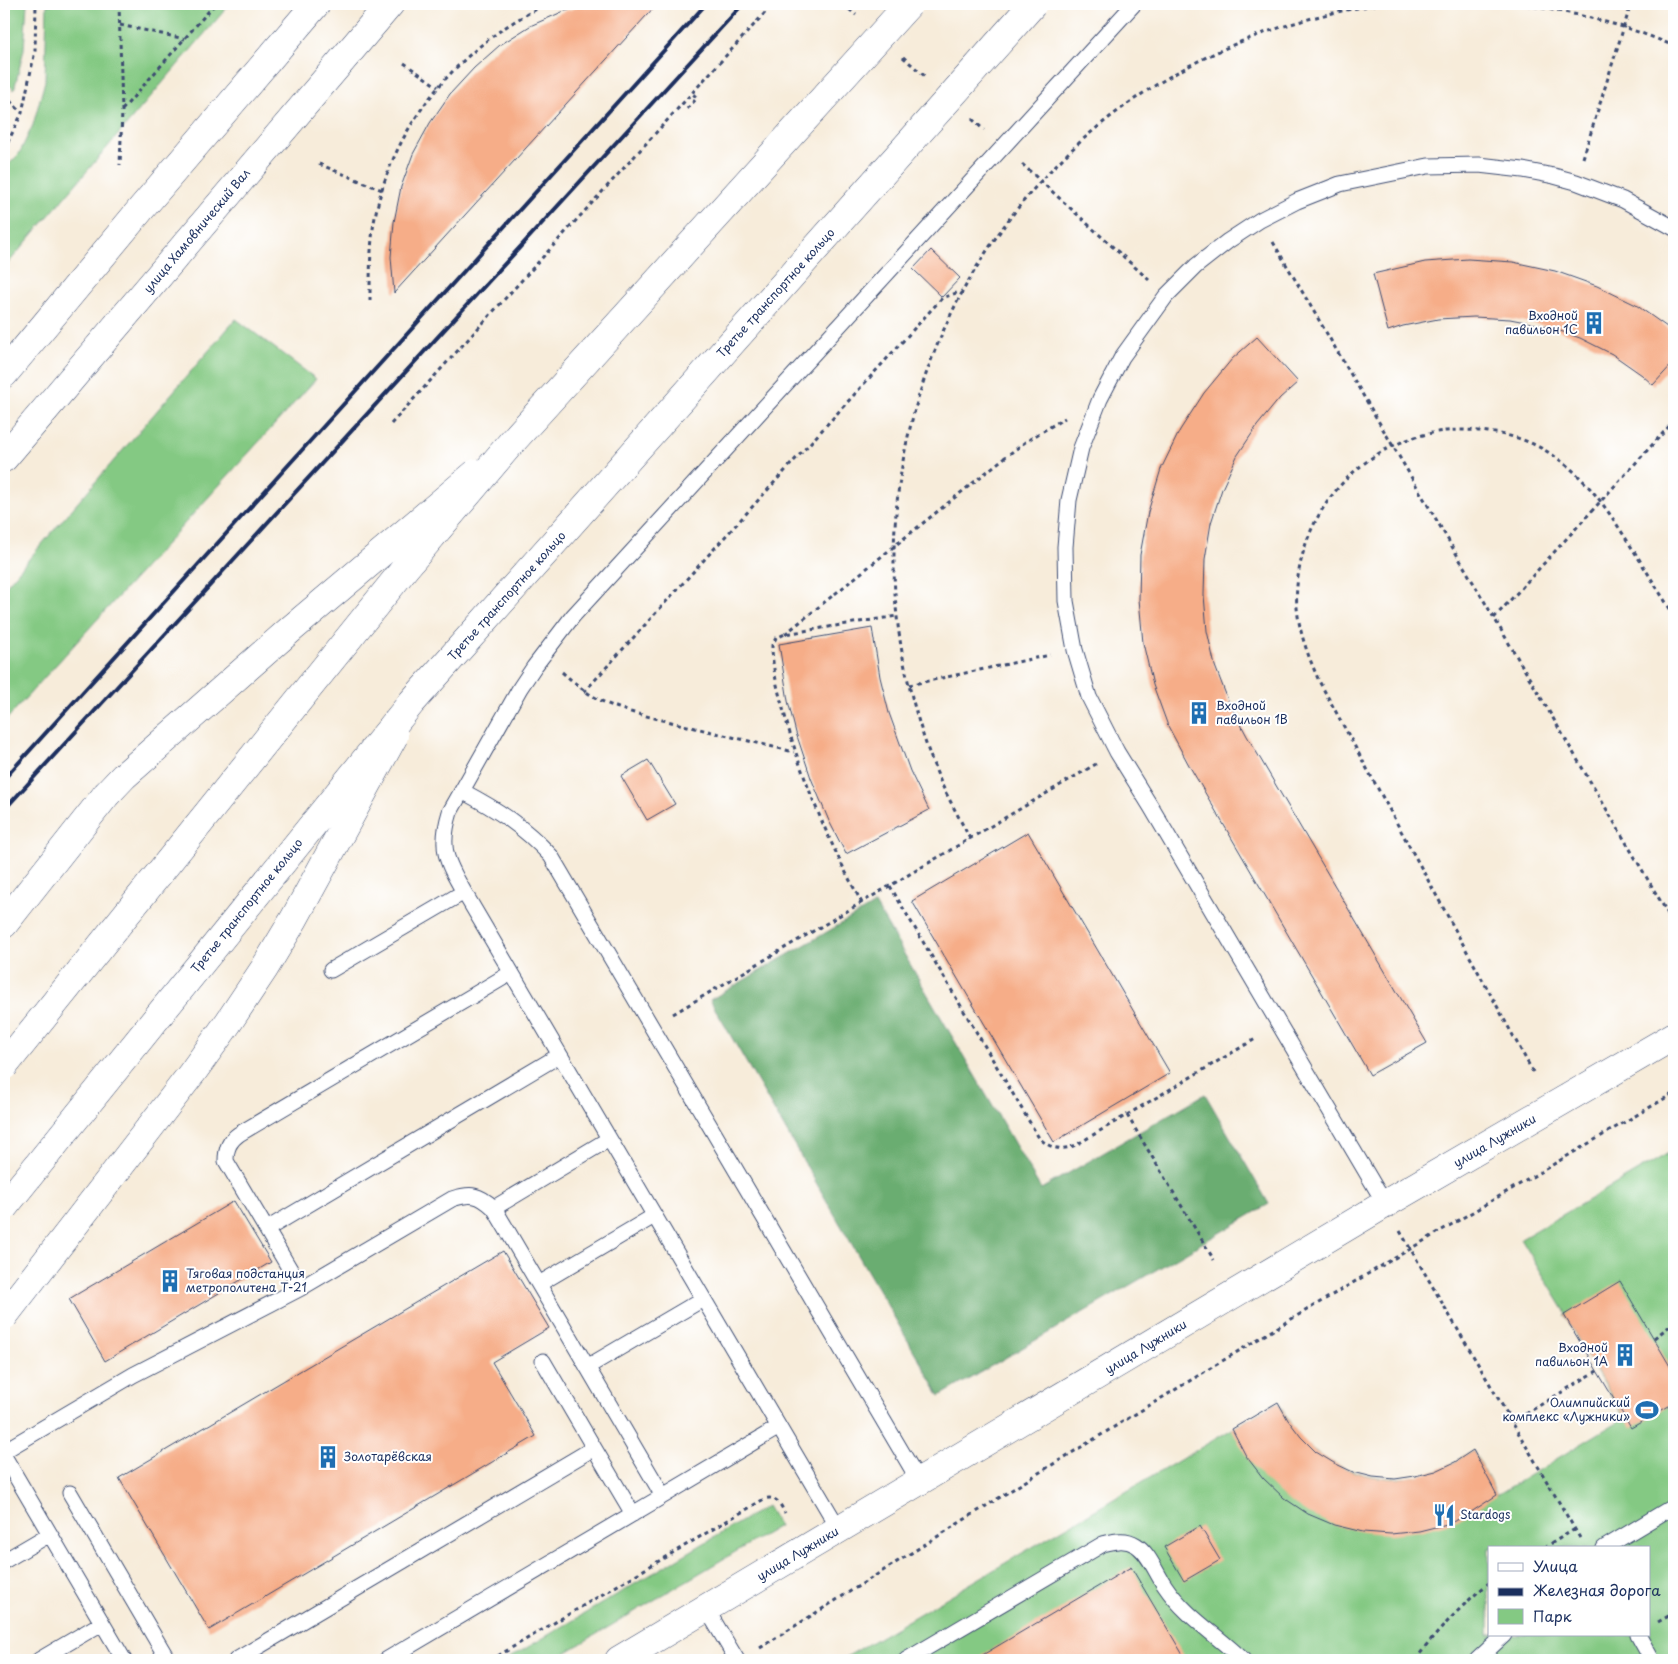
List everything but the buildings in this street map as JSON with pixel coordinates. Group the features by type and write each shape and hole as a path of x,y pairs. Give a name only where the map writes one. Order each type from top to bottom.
{"main road":[{"path":"4,374 141,209 316,4"},
{"name":"улица Хамовнический Вал","path":"4,458 390,4"},
{"path":"4,1066 400,574 511,443 910,4"},
{"name":"Третье транспортное кольцо","path":"4,1208 412,702 1033,4"},
{"path":"4,924 106,795 124,776 290,630 511,443"},
{"path":"4,1316 192,1073 264,969 294,919 412,702"},
{"name":"улица Лужники","path":"619,1660 1385,1204 1674,1036"}],"lane":[{"path":"839,1529 449,866 444,840 445,828 450,812 506,712 544,654 579,609 1134,4"},
{"path":"1385,1204 1117,752 1089,697 1074,650 1066,601 1065,547 1069,500 1081,448 1100,399 1122,357 1166,296 1202,261 1260,220 1297,201 1340,184 1428,166 1480,165 1523,170 1576,182 1623,200 1674,228"},
{"path":"462,791 498,810 512,820 537,841 551,856 919,1481"},
{"path":"331,970 464,892"},
{"path":"301,1288 226,1161 227,1149 233,1138 511,972"},
{"path":"267,1229 560,1055"},
{"path":"494,1208 609,1139"},
{"path":"4,1451 133,1375 301,1288 452,1199 464,1195 474,1195 485,1200 494,1208 663,1496"},
{"path":"539,1284 654,1216"},
{"path":"588,1367 703,1298"},
{"path":"543,1361 633,1514"},
{"path":"386,1660 779,1428"},
{"path":"236,1660 594,1448"},
{"path":"4,1456 124,1660"},
{"path":"70,1493 168,1660"},
{"path":"1607,1546 1674,1506"},
{"path":"4,1561 50,1534"},
{"path":"906,1660 1103,1544 1117,1540 1128,1541 1138,1546 1174,1599 1184,1610 1229,1646 1243,1660"},
{"path":"706,1608 737,1660"},
{"path":"39,1660 102,1623"},
{"path":"1477,1660 1503,1636"},
{"path":"1639,1636 1652,1660"}],"path":[{"path":"4,150 22,114 35,51 36,4"},
{"path":"119,4 122,111 120,165"},
{"path":"122,111 215,4"},
{"path":"370,302 373,228 382,190 397,153 415,118 438,87 465,58 494,34 528,13 547,4"},
{"path":"567,4 570,10"},
{"path":"391,424 773,4"},
{"path":"843,4 857,16"},
{"path":"970,839 942,785 923,736 909,685 898,616 894,546 903,460 912,416 942,331 962,291 985,252 1012,215 1040,181 1077,144 1117,111 1161,82 1207,56 1254,36 1304,19 1381,4"},
{"path":"1518,4 1564,11 1624,27 1674,46"},
{"path":"1576,182 1631,4"},
{"path":"120,25 185,39"},
{"path":"900,54 928,80"},
{"path":"404,63 438,87"},
{"path":"687,109 697,98 692,93"},
{"path":"4,95 22,114"},
{"path":"971,118 1166,296"},
{"path":"319,164 382,190"},
{"path":"1260,220 1674,924"},
{"path":"584,692 942,298 962,291"},
{"path":"785,634 1028,440 1100,399"},
{"path":"1494,618 1674,421"},
{"path":"1533,1072 1319,681 1306,651 1298,620 1297,587 1302,555 1313,524 1330,496 1352,472 1378,453 1408,439 1439,431 1472,429 1504,434 1534,444 1562,461 1583,479 1602,500 1674,615"},
{"path":"862,903 839,862 815,808 794,752 779,694 772,645 776,638 785,634 898,616"},
{"path":"909,685 1074,650"},
{"path":"544,654 584,692 601,702 634,714 794,752"},
{"path":"651,1027 1117,752"},
{"path":"890,886 1039,1138 1046,1145 1067,1149 1076,1145 1279,1025"},
{"path":"756,1651 1037,1474 1270,1332 1674,1094"},
{"path":"1127,1115 1214,1260"},
{"path":"1385,1204 1582,1542"},
{"path":"1654,1338 1674,1323"},
{"path":"1512,1422 1597,1371"},
{"path":"492,1660 764,1499 773,1498 778,1501 785,1513"},
{"path":"1547,1546 1575,1529"},
{"path":"1415,1660 1440,1628 1469,1598 1488,1584"},
{"path":"1658,1622 1674,1613"}],"green space":[{"path":"4,4 27,4 24,49 14,90 4,80"},
{"path":"47,4 230,4 4,268 4,169 19,154 33,125 45,81"},
{"path":"236,319 316,379 4,722 4,588"},
{"path":"875,904 1041,1189 1205,1094 1269,1204 940,1396 710,1000"},
{"name":"Олимпийский комплекс «Лужники»","path":"1674,1150 1674,1660 841,1660 1278,1402 1300,1437 1313,1450 1345,1468 1363,1474 1382,1477 1419,1476 1442,1469 1473,1450 1497,1495 1624,1418 1564,1315 1566,1313 1521,1239"},
{"path":"767,1506 779,1526 553,1660 506,1660"}],"railway":[{"path":"4,779 706,4"},
{"path":"4,810 743,4"}],"place":[{"name":"Входной павильон 1C","path":"1594,323"},
{"name":"Входной павильон 1B","path":"1199,713"},
{"name":"Тяговая подстанция метрополитена Т-21","path":"170,1281"},
{"name":"Входной павильон 1A","path":"1625,1355"},
{"name":"Олимпийский комплекс «Лужники»","path":"1647,1410"},
{"name":"Золотарёвская","path":"328,1457"},
{"name":"Stardogs","path":"1444,1515"}]}
